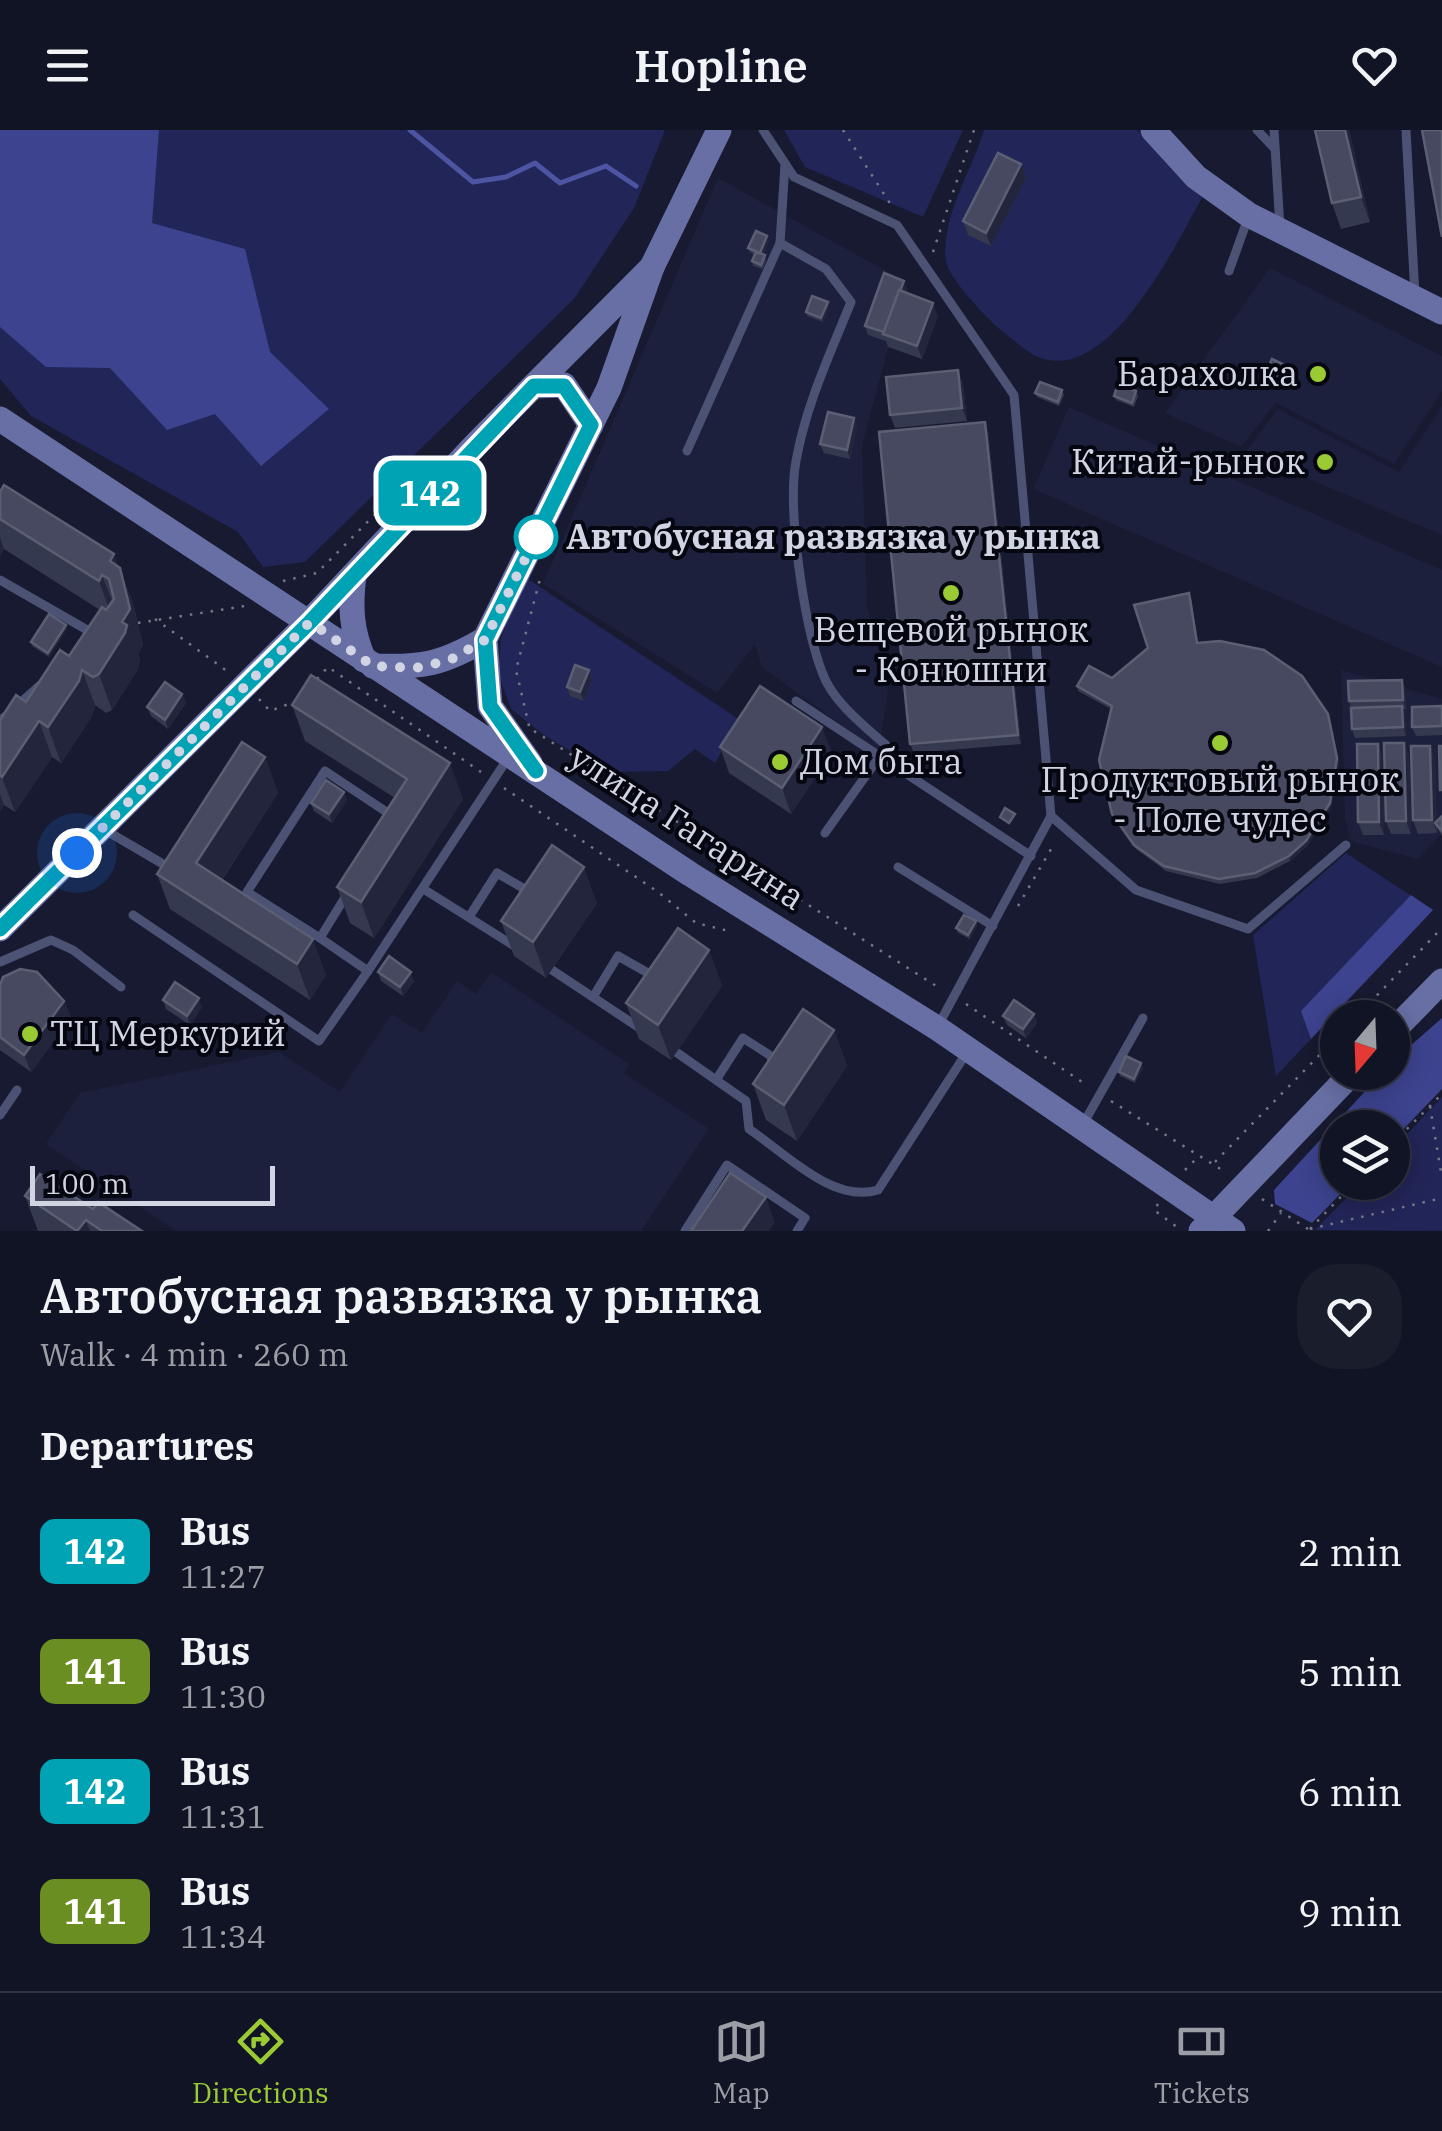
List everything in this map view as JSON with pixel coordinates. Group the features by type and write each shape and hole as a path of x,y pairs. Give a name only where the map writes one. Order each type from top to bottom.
{"main road":[{"path":"536,771 490,706 485,640 609,388 652,267 719,130"},
{"path":"1154,130 1196,177 1250,215 1442,312"},
{"path":"0,929 310,622 652,267"},
{"path":"534,386 564,386 591,425"},
{"name":"улица Гагарина","path":"0,419 510,755 937,1028 1216,1226"},
{"path":"354,575 350,606 354,636 369,663 416,668 450,660 485,640"},
{"path":"1410,1016 1439,989"},
{"path":"1216,1226 1243,1186 1336,1090"}],"lane":[{"path":"763,130 794,177 897,226 1014,395 1051,816 937,1028"},
{"path":"1257,130 1275,149"},
{"path":"1274,130 1280,230"},
{"path":"1406,130 1415,298"},
{"path":"686,451 780,243 785,164"},
{"path":"1229,270 1250,215"},
{"path":"780,243 826,269 851,302 810,401 795,464 796,534 822,675 853,716 887,746 825,833"},
{"path":"0,580 90,631 77,646"},
{"path":"0,721 52,674"},
{"path":"796,701 1030,856"},
{"path":"133,914 319,1041 425,890 510,755"},
{"path":"368,971 248,892 325,771 394,817 384,832"},
{"path":"1051,816 1136,890 1248,929 1346,846"},
{"path":"103,828 162,864"},
{"path":"898,868 993,926"},
{"path":"469,917 497,873 523,888 524,900 517,912"},
{"path":"320,938 357,877"},
{"path":"425,890 519,949"},
{"path":"502,938 509,925"},
{"path":"0,962 51,940 72,950 121,987"},
{"path":"594,996 618,956 648,973 649,987"},
{"path":"552,970 644,1031"},
{"path":"626,1018 637,1002"},
{"path":"1081,1128 1143,1018"},
{"path":"716,1080 743,1038 771,1056 774,1071"},
{"path":"676,1052 751,1100 749,1128 838,1190 859,1196 878,1190 968,1050"},
{"path":"0,1115 16,1090"},
{"path":"685,1231 727,1165 806,1218 797,1231"}],"path":[{"path":"844,130 892,205"},
{"path":"928,268 974,130"},
{"path":"138,622 256,604 277,582 316,573 432,457"},
{"path":"542,572 516,670 530,728 955,998 1197,1158 1214,1163 1310,1230 1442,1198"},
{"path":"155,619 245,684 270,711 298,700"},
{"path":"308,689 328,666 658,892 696,923 728,931"},
{"path":"1018,908 1054,844"},
{"path":"1372,1000 1442,928"},
{"path":"1214,1163 1320,1054"},
{"path":"1410,1126 1442,1094"},
{"path":"1430,1106 1442,1178"},
{"path":"1310,1230 1338,1200"},
{"path":"1268,1231 1282,1212"}],"shaded area":[{"path":"0,130 665,130 634,208 574,299 305,562 263,567 238,532 31,416 0,379"},
{"path":"0,130 159,130 152,223 245,249 270,352 329,409 261,466 215,414 167,430 110,368 46,367 0,327"},
{"path":"784,130 963,130 923,217 805,167"},
{"path":"984,130 1137,130 1203,196 1157,277 1135,307 1112,334 1087,353 1061,361 1030,353 988,319 948,268 948,228"},
{"path":"718,178 906,282 862,445 867,606 888,687 879,752 762,667 755,645 717,693 543,584"},
{"name":"Барахолка","path":"1270,268 1442,356 1442,391 1394,464 1276,403 1241,447 1165,413"},
{"name":"Китай-рынок","path":"1442,406 1442,535 1245,452 1278,409 1399,472"},
{"path":"1069,407 1442,570 1442,667 1033,489"},
{"path":"525,577 740,720 715,763 695,749 668,771 606,772 544,735 511,709 498,673 501,638"},
{"path":"1341,670 1442,699 1442,833 1418,859 1350,841 1345,817"},
{"path":"1346,853 1433,910 1348,1000 1320,1000 1320,1029 1276,1076 1253,935"},
{"path":"1411,895 1433,910 1348,1000 1320,1000 1320,1029 1311,1039 1301,1011"},
{"path":"491,972 629,1064 624,1073 709,1129 641,1231 176,1231 46,1144 80,1093 279,1052 340,1092 392,1014 422,1033 457,981 476,994"},
{"path":"1442,1018 1442,1089 1410,1122 1410,1110 1348,1110 1366,1090 1410,1090 1410,1046"},
{"path":"1442,1097 1442,1231 1315,1230 1344,1200 1410,1200 1410,1131"},
{"path":"1320,1140 1320,1200 1334,1200 1312,1223 1275,1204 1274,1190"}],"building":[{"path":"1315,130 1345,130 1361,197 1332,203"},
{"path":"1422,130 1442,130 1442,237"},
{"path":"998,153 1021,164 986,233 963,221"},
{"path":"756,231 767,236 760,253 748,248"},
{"path":"756,252 765,255 761,265 752,261"},
{"path":"884,273 904,281 884,332 865,326"},
{"path":"899,290 933,303 917,346 883,334"},
{"path":"812,296 828,302 821,318 806,312"},
{"path":"1272,359 1287,366 1280,381 1265,374"},
{"path":"958,370 962,408 890,415 886,377"},
{"path":"1040,382 1062,390 1058,402 1035,393"},
{"path":"1118,384 1136,391 1132,403 1114,396"},
{"path":"828,412 854,418 847,450 820,444"},
{"name":"Вещевой рынок - Конюшни","path":"985,422 1018,735 910,744 879,432"},
{"path":"4,485 114,554 110,561 120,568 130,609 122,622 127,625 125,633 99,674 93,677 82,670 79,681 48,727 39,721 2,777 0,720 16,695 26,702 60,650 69,656 102,607 106,610 114,599 109,579 102,575 99,581 0,519 0,492"},
{"name":"Продуктовый рынок - Поле чудес","path":"1189,593 1197,643 1220,641 1264,650 1302,676 1328,714 1337,758 1330,803 1306,841 1289,856 1255,873 1219,879 1164,866 1134,845 1112,814 1099,760 1112,706 1077,686 1089,666 1112,678 1148,648 1134,605"},
{"path":"49,614 66,625 48,653 31,642"},
{"path":"575,665 589,670 580,692 567,687"},
{"path":"311,675 450,763 361,902 337,887 407,779 292,705"},
{"path":"1402,680 1403,700 1349,701 1348,681"},
{"path":"165,682 182,694 165,720 147,707"},
{"path":"760,686 822,727 782,788 720,747"},
{"path":"1402,706 1403,727 1352,729 1351,708"},
{"path":"1442,706 1442,726 1412,727 1412,707"},
{"path":"242,742 265,757 196,863 313,939 297,964 157,874"},
{"path":"1384,743 1404,743 1406,821 1386,821"},
{"path":"1357,744 1378,744 1379,822 1358,822"},
{"path":"1411,746 1430,746 1432,820 1413,820"},
{"path":"1442,746 1442,790 1440,790"},
{"path":"326,780 344,792 329,814 311,803"},
{"path":"1005,808 1015,814 1009,823 1000,817"},
{"path":"552,845 584,867 533,942 501,921"},
{"path":"964,915 976,921 968,935 956,928"},
{"path":"678,928 709,950 658,1025 626,1003"},
{"path":"389,956 411,972 400,987 378,972"},
{"name":"ТЦ Меркурий","path":"20,969 37,972 64,1001 24,1055 0,1037 0,985 3,977"},
{"path":"175,982 199,998 187,1016 163,1000"},
{"path":"1014,1000 1034,1014 1023,1029 1003,1016"},
{"path":"803,1009 834,1030 784,1105 753,1084"},
{"path":"1126,1056 1141,1063 1134,1079 1119,1072"},
{"path":"730,1173 766,1197 742,1231 691,1231"},
{"path":"40,1174 93,1209 98,1202 142,1231 102,1231 86,1220 77,1231 25,1196"}],"waterway":[{"path":"410,130 473,182 506,177 535,163 560,183 606,166 636,186"}],"bus line":[{"name":"142","path":"0,929 310,622 534,386 564,386 580,402 591,425 485,640 490,706 536,771"}],"place":[{"name":"Барахолка","path":"1318,374"},
{"name":"Китай-рынок","path":"1325,462"},
{"name":"Автобусная развязка у рынка","path":"536,537"},
{"name":"Вещевой рынок - Конюшни","path":"951,593"},
{"name":"Продуктовый рынок - Поле чудес","path":"1220,743"},
{"name":"Дом быта","path":"780,762"},
{"name":"ТЦ Меркурий","path":"30,1034"}],"route":[{"path":"77,853 310,622 373,666 416,668 450,660 485,640 536,537"}]}
